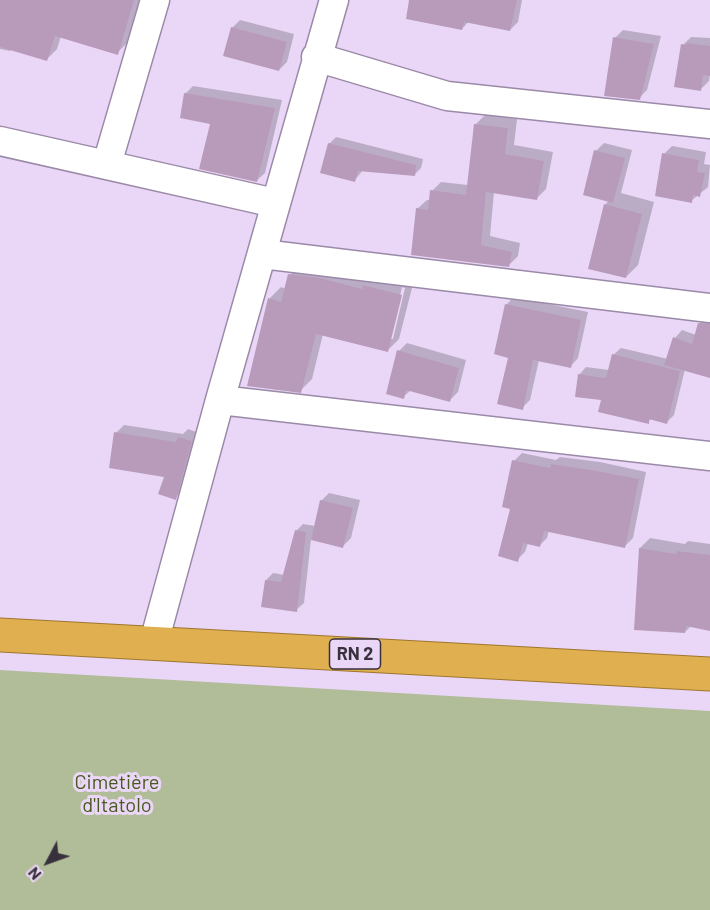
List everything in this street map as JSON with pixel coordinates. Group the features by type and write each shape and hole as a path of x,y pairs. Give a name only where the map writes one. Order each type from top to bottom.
{"highway":[{"name":"RN 2","path":"0,635 710,674"}],"street":[{"path":"107,164 155,0"},
{"path":"154,642 220,399 334,0"},
{"path":"316,57 447,96 710,124"},
{"path":"0,141 275,203"},
{"path":"262,254 710,308"},
{"path":"220,399 710,456"}],"green space":[{"name":"Cimetière d'Itatolo","path":"0,670 710,711 710,910 0,910"}],"building":[{"path":"0,0 134,0 118,55 55,36 47,61 0,47"},
{"path":"409,0 517,0 510,31 464,22 462,30 406,19"},
{"path":"231,27 287,42 279,71 223,56"},
{"path":"613,37 654,44 640,100 604,96"},
{"path":"687,43 710,46 710,76 703,75 701,91 674,87 681,44 687,45"},
{"path":"184,93 275,108 257,182 199,169 210,124 180,118"},
{"path":"474,124 508,128 505,154 544,161 537,200 486,192 481,245 512,252 509,267 411,255 416,208 428,210 430,190 466,195"},
{"path":"328,143 416,165 415,176 358,171 355,182 320,173"},
{"path":"594,150 625,158 613,203 583,195"},
{"path":"662,153 699,160 697,172 705,173 700,197 693,195 692,203 655,196"},
{"path":"604,204 642,214 626,278 588,269"},
{"path":"288,274 320,278 362,289 363,285 402,295 388,352 316,334 301,393 247,386 268,298 281,302"},
{"path":"505,304 581,320 571,368 533,360 523,410 497,404 508,358 494,354"},
{"path":"698,323 710,324 710,378 664,365 673,337 692,344"},
{"path":"397,350 459,368 450,402 406,390 404,399 386,394"},
{"path":"612,354 680,371 667,424 649,419 649,424 598,412 601,400 575,397 578,374 606,378"},
{"path":"114,432 176,442 178,437 192,441 176,500 158,494 164,477 109,468"},
{"path":"512,460 550,468 551,464 639,479 625,548 544,531 540,547 523,543 518,562 498,556 510,509 502,507"},
{"path":"320,500 353,508 343,548 311,540"},
{"path":"295,530 306,532 297,612 261,607 265,580 281,582"},
{"path":"639,548 676,554 677,551 710,555 710,631 686,626 685,633 634,630"}]}
